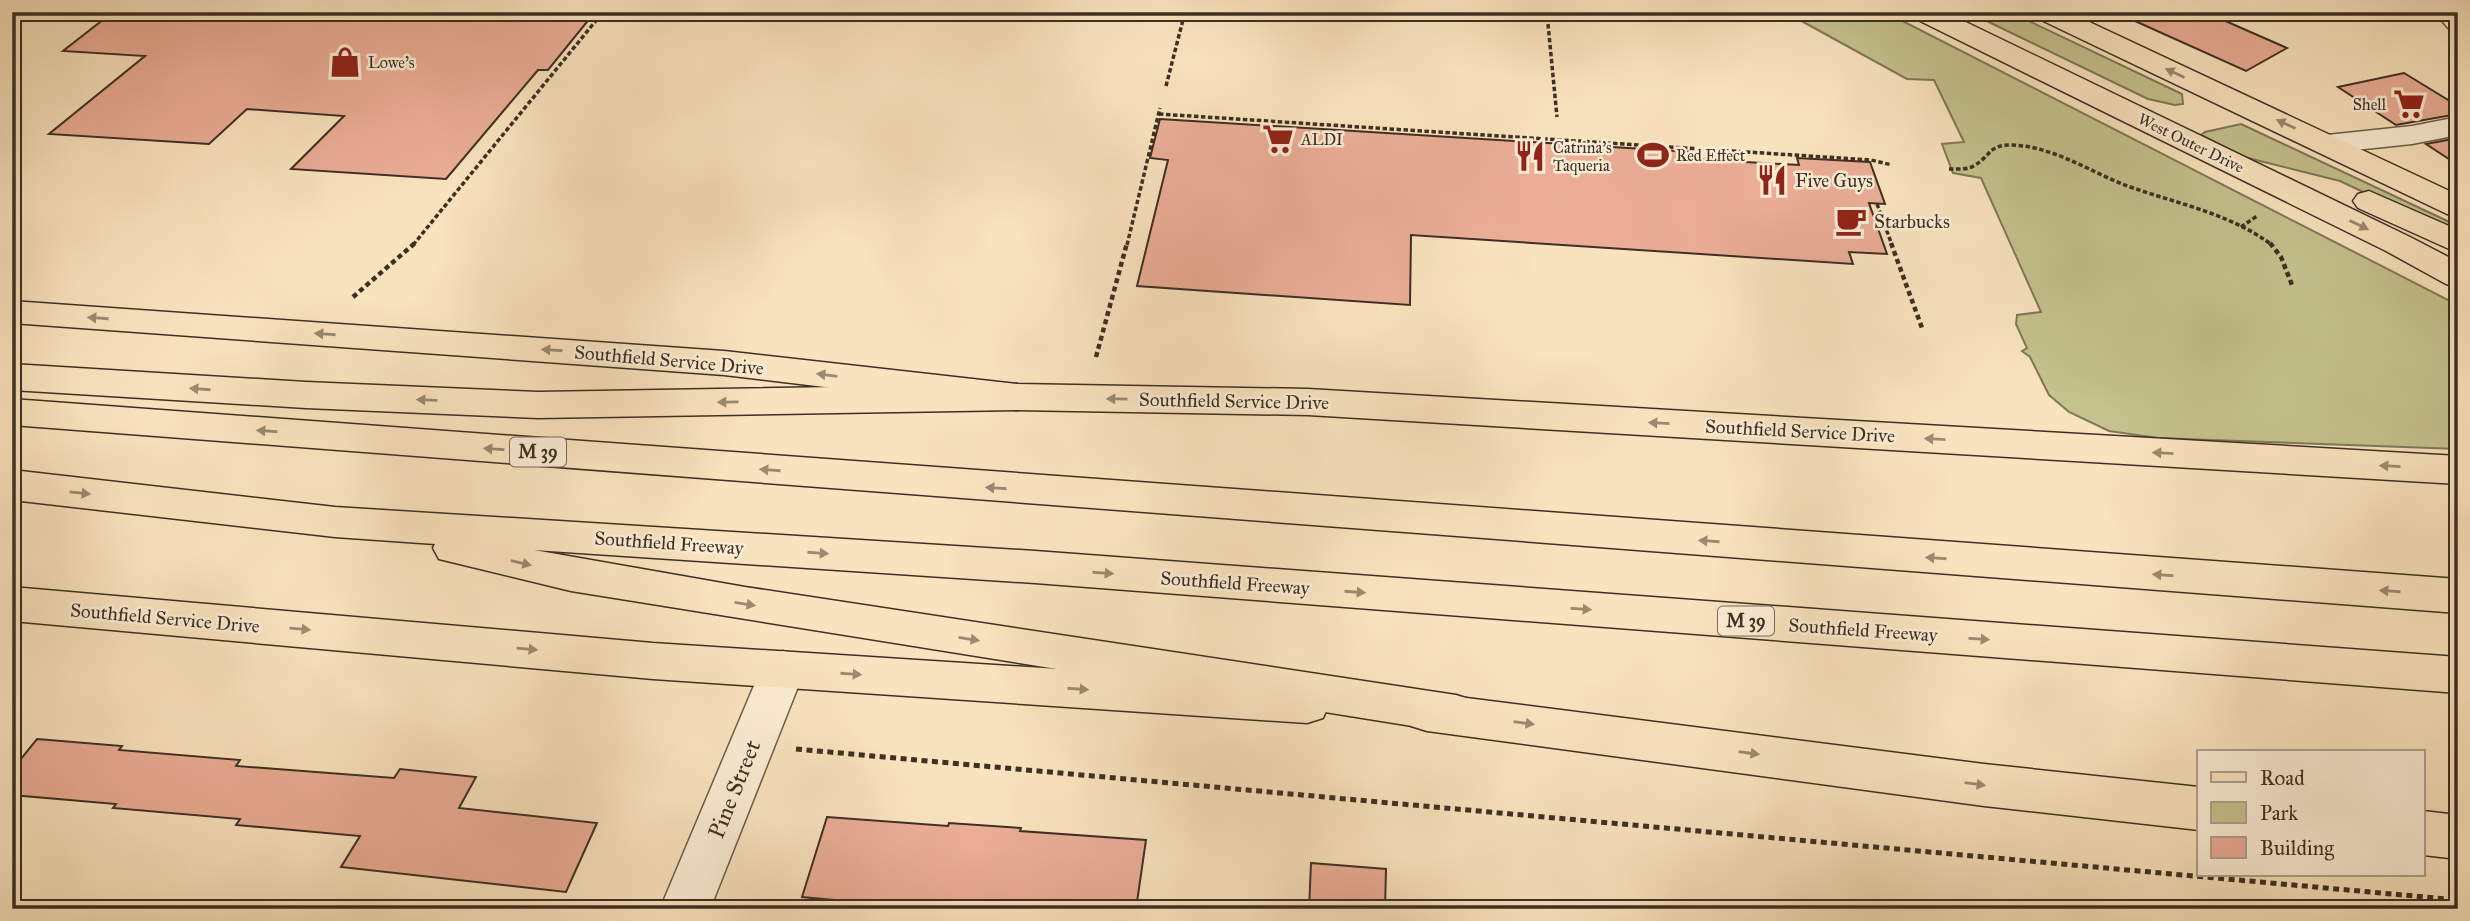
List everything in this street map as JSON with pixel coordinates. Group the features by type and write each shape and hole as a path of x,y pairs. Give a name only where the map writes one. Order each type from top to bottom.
{"main road":[{"name":"West Outer Drive","path":"1923,12 2458,276"},
{"path":"1959,12 2132,96 2166,109 2191,113 2218,110 2237,102"},
{"path":"2046,12 2458,207"},
{"path":"2245,169 2358,196 2458,243"},
{"name":"Southfield Service Drive","path":"12,312 724,363 1017,397 1308,402 2458,470"},
{"path":"12,377 306,395 538,405 1017,397"},
{"name":"M 39","path":"12,412 2458,596"},
{"name":"Southfield Freeway","path":"12,485 335,522 1035,568 2458,675"},
{"path":"335,522 571,575 1456,714"},
{"name":"Southfield Service Drive","path":"12,604 653,660 1456,714 1984,785 2197,810"},
{"path":"2424,833 2458,837"}],"street":[{"path":"2448,12 2458,22"},
{"path":"2327,144 2412,135 2458,126"},
{"path":"2412,135 2455,156"},
{"name":"Pine Street","path":"685,909 783,669"}],"path":[{"path":"353,297 407,252 603,12"},
{"path":"1166,86 1185,12"},
{"path":"1548,24 1557,117"},
{"path":"1096,357 1113,300 1160,111 1871,160 1892,165"},
{"path":"1949,169 1965,169 1977,165 1990,149 1999,146 2027,147 2050,152 2120,183 2197,208 2272,244 2280,255 2292,285"},
{"path":"1877,204 1922,328"},
{"path":"2241,227 2257,216"},
{"path":"789,749 2458,900"}],"green space":[{"path":"1785,12 1885,12 2458,305 2458,449 2158,438 2109,431 2069,412 2049,395 2030,357 2022,351 2027,348 2016,324 2017,315 2041,312 1981,178 1953,173 1942,144 1964,142 1934,80 1907,79"},
{"path":"1968,12 2010,12 2182,94 2183,104 2175,105 2148,99"},
{"path":"2241,124 2458,226 2458,237 2340,181 2244,157 2201,135"}],"building":[{"name":"Lowe's","path":"113,12 595,12 548,70 538,70 446,179 291,169 344,116 247,109 209,144 49,134 145,56 63,51"},
{"path":"2115,12 2205,12 2287,48 2246,71"},
{"path":"2404,73 2458,106 2458,114 2396,125 2338,87"},
{"path":"1160,119 1692,152 1693,159 1799,165 1797,158 1870,162 1885,204 1869,203 1887,254 1849,252 1853,264 1411,235 1410,305 1137,286 1168,160 1150,158"},
{"path":"2458,138 2458,165 2426,144"},
{"path":"37,739 122,746 119,750 240,760 236,766 394,778 400,769 476,777 459,808 597,823 566,892 341,867 360,836 236,825 240,819 113,808 116,804 12,795 12,770"},
{"path":"827,817 948,826 949,823 1021,828 1020,831 1146,840 1136,909 931,909 802,897"},
{"path":"1311,863 1386,869 1385,909 1309,909"}],"place":[{"name":"Lowe's","path":"345,62"},
{"name":"Shell","path":"2409,104"},
{"name":"ALDI","path":"1278,139"},
{"name":"Red Effect","path":"1653,155"},
{"name":"Catrina's Taqueria","path":"1530,156"},
{"name":"Five Guys","path":"1772,180"},
{"name":"Starbucks","path":"1851,221"}]}
